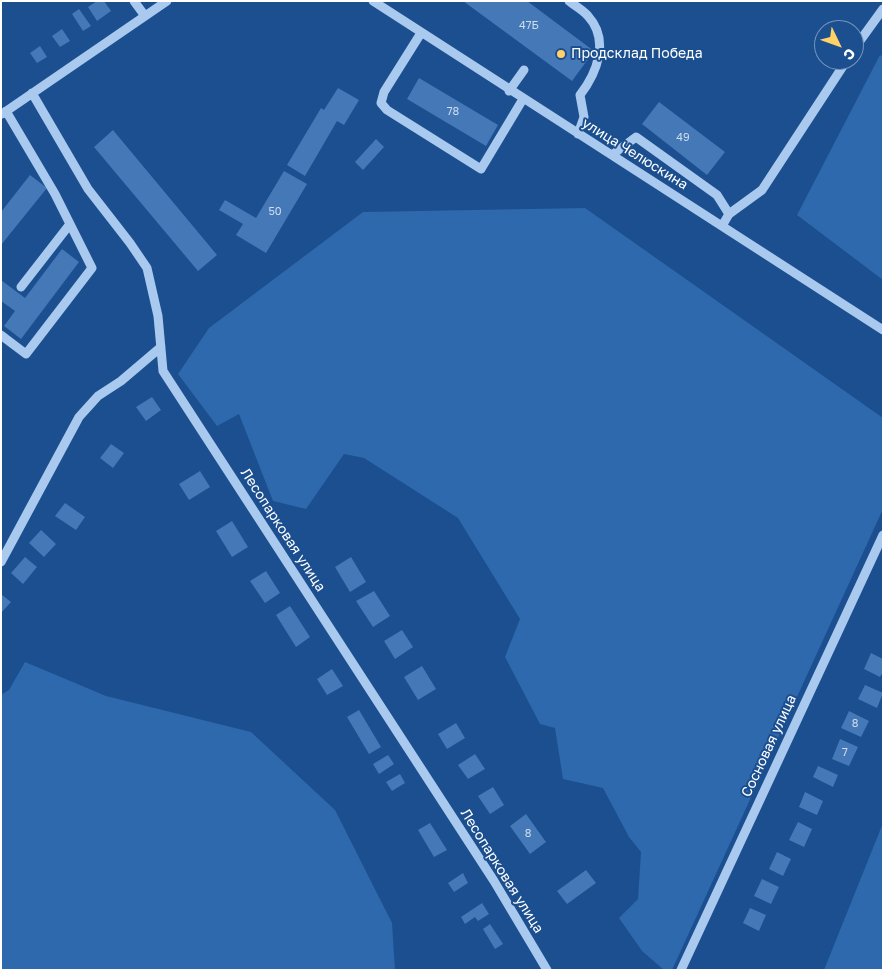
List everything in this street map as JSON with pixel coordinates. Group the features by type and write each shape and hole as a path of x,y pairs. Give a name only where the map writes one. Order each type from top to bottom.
{"street":[{"path":"134,1 145,16"},
{"path":"1,336 26,354 92,268 70,224 4,112 167,1"},
{"name":"улица Челюскина","path":"373,1 523,100 612,155 883,330"},
{"path":"569,1 588,16 600,36 597,64 593,78 580,95 584,117 578,134"},
{"path":"864,35 883,8"},
{"path":"420,33 384,92 381,103 387,110 481,169 523,100"},
{"path":"510,91 524,70"},
{"path":"722,226 729,214 762,190 840,70"},
{"name":"Лесопарковая улица","path":"32,94 88,189 130,242 147,268 158,316 163,371 494,881 547,970"},
{"path":"612,155 636,137 717,195 729,214"},
{"path":"21,287 70,224"},
{"path":"1,562 80,417 98,396 122,381 161,347"},
{"name":"Сосновая улица","path":"680,970 883,535"}],"shaded area":[{"path":"880,55 883,57 883,280 797,215"},
{"path":"585,208 883,418 883,509 672,970 664,970 642,951 619,918 638,899 641,852 629,837 603,788 563,779 555,728 540,724 505,657 520,619 458,518 364,458 344,454 306,509 273,501 239,414 217,426 178,374 209,328 363,212"},
{"path":"25,662 106,696 251,732 335,810 392,923 395,970 1,970 1,695 9,690"},
{"path":"883,823 883,970 824,970"}],"building":[{"path":"97,1 104,1 111,11 97,21 88,7"},
{"path":"463,1 527,1 594,51 572,81"},
{"path":"79,9 91,26 83,31 72,14"},
{"path":"62,29 70,41 60,47 52,36"},
{"path":"40,46 47,57 37,63 30,53"},
{"path":"419,78 498,125 486,146 407,99"},
{"path":"338,88 359,100 344,125 337,121 305,176 287,165 321,108 324,110"},
{"path":"659,102 725,152 707,175 642,124"},
{"path":"113,130 217,255 198,271 94,147"},
{"path":"376,139 384,147 363,170 355,162"},
{"path":"284,171 307,184 266,253 236,235 243,224 219,210 225,200 256,218"},
{"path":"30,175 47,188 1,245 1,212"},
{"path":"62,249 79,262 21,339 4,326 15,311 1,301 1,280 25,298"},
{"path":"152,397 161,410 146,421 136,407"},
{"path":"111,444 124,453 113,468 100,458"},
{"path":"200,471 210,487 189,500 179,484"},
{"path":"65,503 85,517 76,530 55,516"},
{"path":"232,521 248,547 232,557 216,531"},
{"path":"41,530 56,544 44,557 29,543"},
{"path":"25,557 37,567 23,584 11,573"},
{"path":"351,557 366,582 350,592 335,567"},
{"path":"266,571 280,593 265,603 250,581"},
{"path":"374,591 390,616 373,627 356,601"},
{"path":"1,594 11,602 1,613"},
{"path":"290,606 310,637 296,647 276,615"},
{"path":"402,630 413,647 395,659 384,641"},
{"path":"871,653 883,659 883,672 880,677 864,669"},
{"path":"422,666 436,689 418,700 404,677"},
{"path":"332,669 343,686 327,695 317,679"},
{"path":"865,685 883,693 877,708 858,699"},
{"path":"359,710 381,747 369,754 347,717"},
{"path":"849,711 869,721 861,737 841,728"},
{"path":"456,723 465,738 447,749 438,734"},
{"path":"840,739 858,747 849,766 832,759"},
{"path":"475,754 485,769 468,779 458,765"},
{"path":"388,755 394,764 379,774 373,764"},
{"path":"818,766 838,775 833,787 813,777"},
{"path":"400,774 405,783 392,791 386,782"},
{"path":"493,787 504,805 490,814 478,796"},
{"path":"805,792 823,801 817,815 799,807"},
{"path":"526,814 546,842 530,854 510,826"},
{"path":"798,822 812,829 804,847 789,840"},
{"path":"430,823 447,850 434,857 418,830"},
{"path":"777,852 791,859 783,876 769,869"},
{"path":"586,870 596,883 567,904 557,891"},
{"path":"463,873 468,883 454,892 448,883"},
{"path":"762,879 779,887 771,904 754,896"},
{"path":"482,903 489,914 478,921 475,917 465,924 461,917"},
{"path":"750,908 766,915 759,931 743,923"},
{"path":"490,924 503,944 495,949 483,929"}],"place":[{"name":"Продсклад Победа","path":"561,54"}]}
